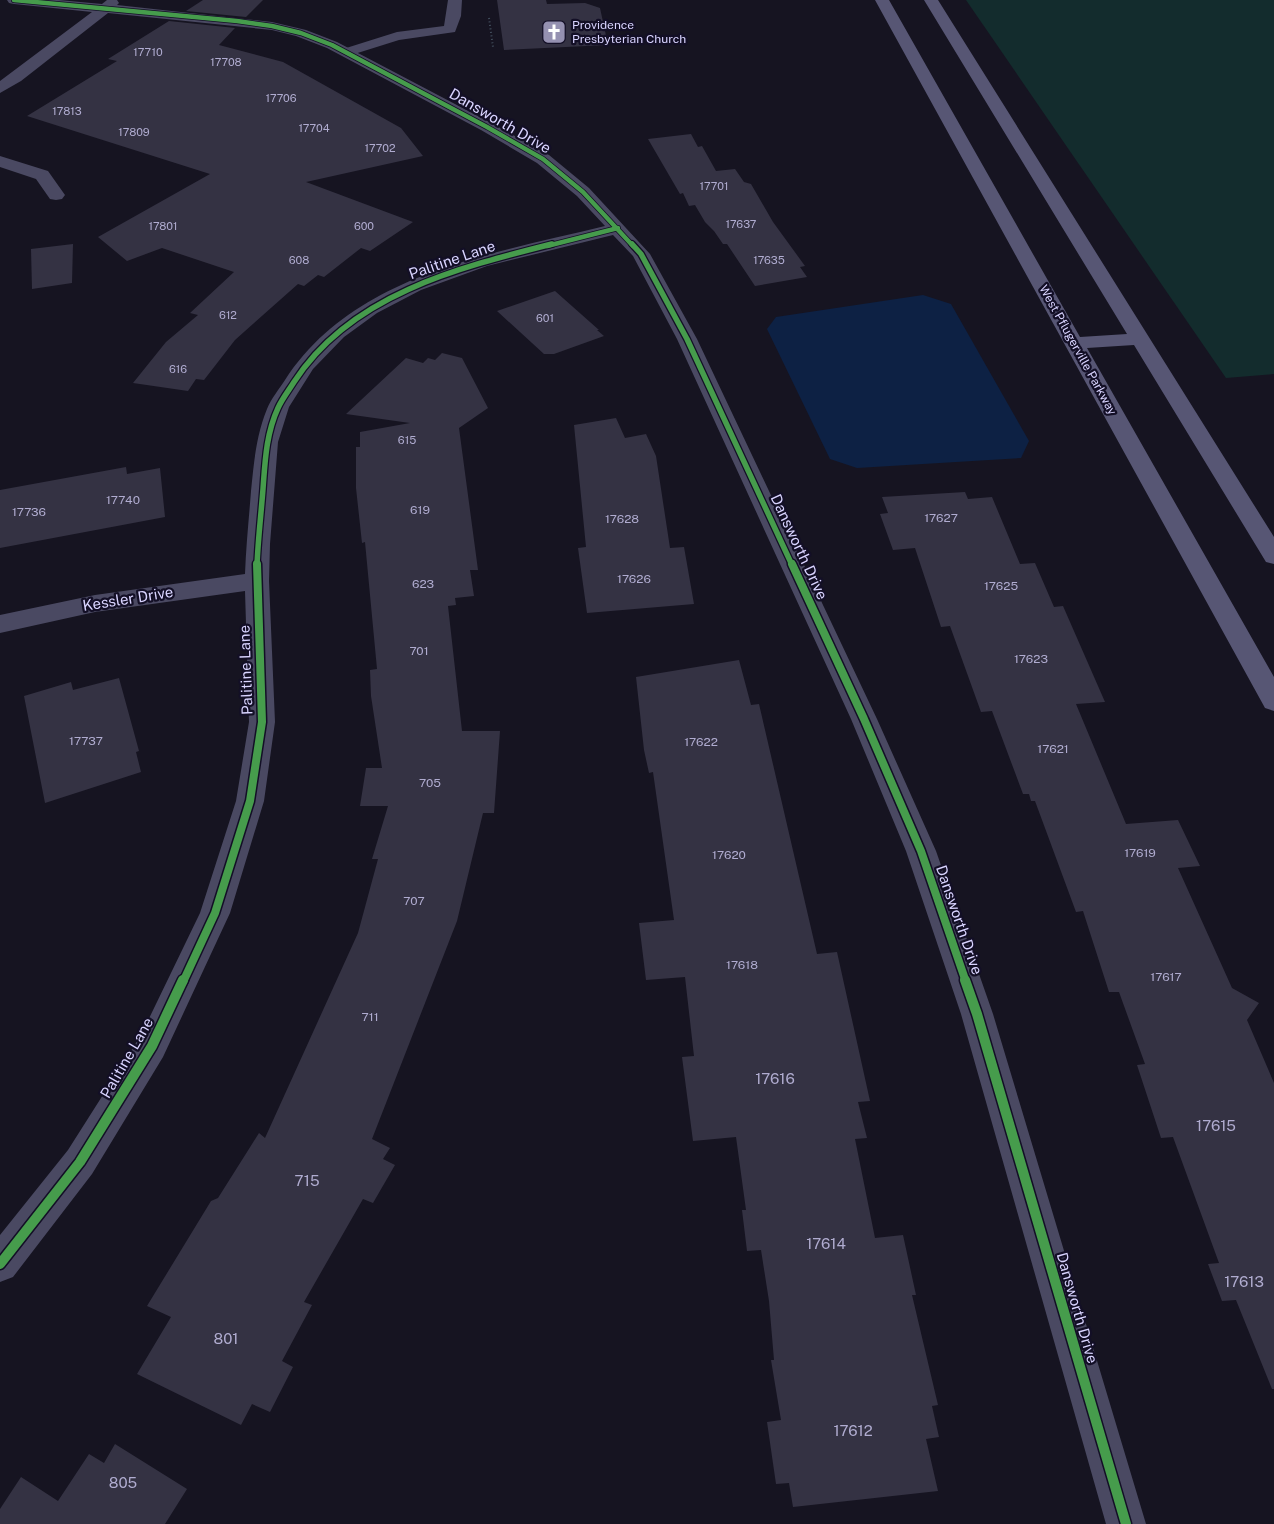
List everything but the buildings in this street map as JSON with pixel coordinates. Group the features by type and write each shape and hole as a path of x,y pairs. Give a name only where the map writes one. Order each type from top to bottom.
{"main road":[{"name":"West Pflugerville Parkway","path":"882,0 1274,701"},
{"path":"931,0 1274,556"},
{"path":"1074,344 1140,339"}],"street":[{"name":"Dansworth Drive","path":"14,0 110,4 272,26 301,33 348,52 543,160 583,192 641,254 687,339 864,718 921,852 977,1014 1126,1524"},
{"path":"0,88 16,78 110,4"},
{"path":"0,161 42,175 56,195"},
{"name":"Palitine Lane","path":"0,1264 80,1162 152,1046 215,913 250,801 262,722 257,581 267,442 278,407 305,365 337,333 370,309 414,286 480,262 618,228"},
{"name":"Kessler Drive","path":"0,624 44,612 118,599 257,581"}],"lane":[{"path":"348,52 397,36 450,29 454,16 455,0"}],"path":[{"path":"489,18 492,47"}],"green space":[{"path":"966,0 1274,0 1274,374 1226,378"}],"water":[{"path":"923,295 951,304 1029,441 1021,458 857,468 830,459 767,329 776,317"}],"cycle path":[{"path":"14,0 237,21 272,26 301,33 332,45 487,127 543,159 583,192 641,254 687,339 864,719 921,851 977,1014 1126,1524"},
{"path":"0,1264 80,1162 152,1046 215,913 250,801 262,722 257,581 258,544 267,442 278,407 305,365 337,333 370,309 414,286 480,262 618,228"}],"place":[{"name":"Providence Presbyterian Church","path":"554,32"}]}
